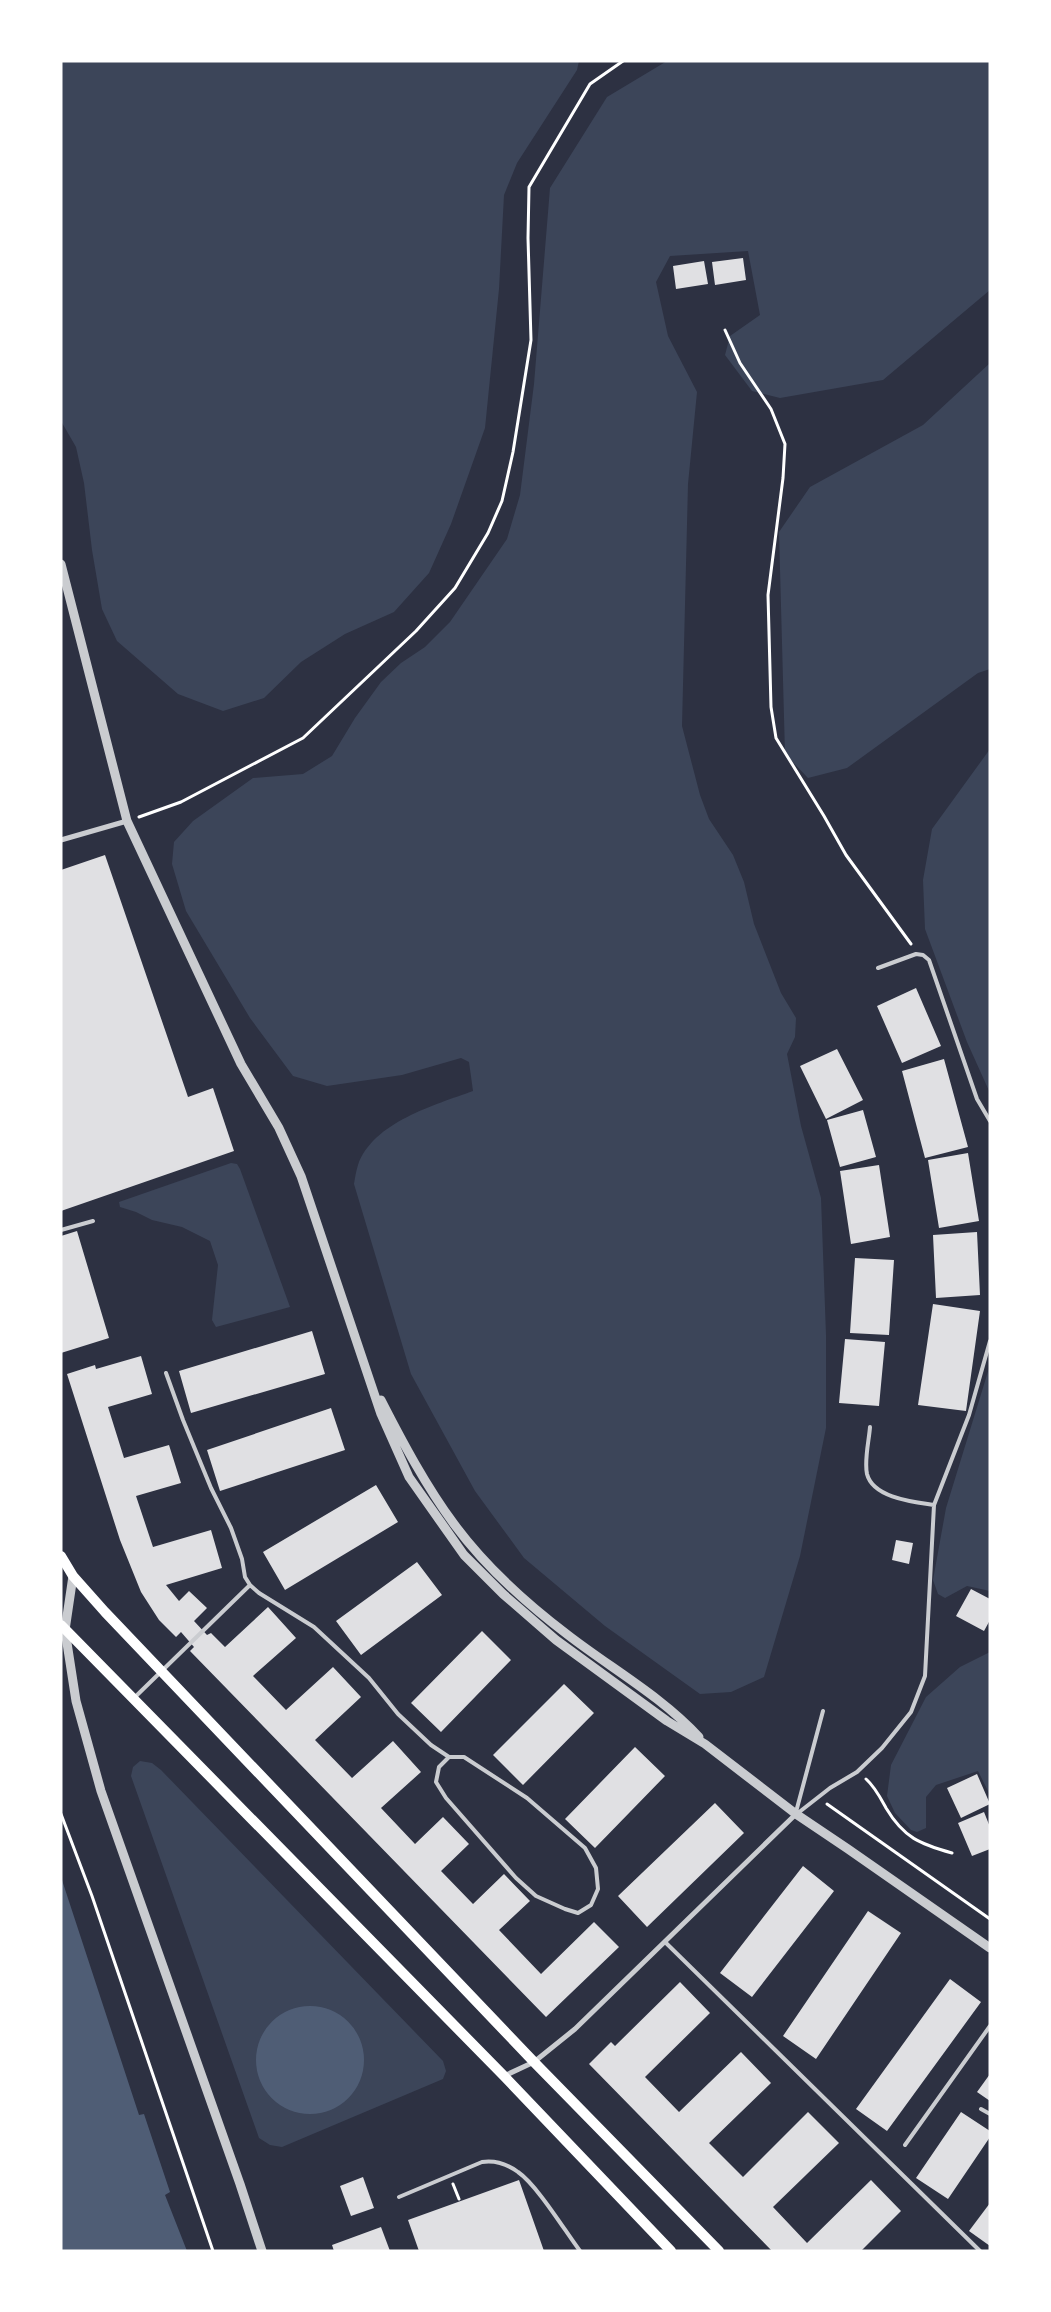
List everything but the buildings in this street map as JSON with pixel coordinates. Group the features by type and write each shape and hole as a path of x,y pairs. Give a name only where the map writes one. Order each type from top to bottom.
{"main road":[{"path":"61,1556 73,1576 162,1671 534,2062 719,2251"},
{"path":"63,1628 504,2076 671,2251"}],"street":[{"path":"61,564 127,821 241,1064 279,1128 297,1168 381,1414 409,1477 464,1555 503,1594 556,1640 667,1722 705,1744 796,1814 990,1948"},
{"path":"61,840 127,821"},
{"path":"365,1369 424,1480 455,1525 491,1566 567,1635 677,1714 705,1744"},
{"path":"73,1576 63,1628 76,1701 101,1791 262,2251"},
{"path":"504,2076 534,2062 575,2029 796,1814"}],"lane":[{"path":"878,968 916,954 923,954 929,960 977,1099 990,1121"},
{"path":"61,1230 92,1221"},
{"path":"796,1814 857,1772 882,1748 911,1712 925,1676 934,1505 968,1415 990,1341"},
{"path":"166,1373 182,1420 211,1488 231,1528 242,1559 245,1577 250,1585 259,1594 314,1627 369,1678 398,1714 431,1744 449,1757 464,1757 519,1793 564,1828 585,1848 596,1868 598,1890 591,1905 578,1913 565,1910 536,1896 516,1878 446,1798 436,1782 439,1767 449,1757"},
{"path":"870,1427 867,1472 870,1482 890,1496 934,1505"},
{"path":"134,1698 250,1585"},
{"path":"796,1814 823,1711"},
{"path":"665,1942 980,2251"},
{"path":"906,2145 990,2026"},
{"path":"981,2109 990,2114"},
{"path":"399,2198 482,2162 495,2162 506,2165 519,2173 532,2186 580,2251"}],"path":[{"path":"127,821 182,802 303,738 416,631 455,588 488,533 502,500 513,452 531,340 528,238 529,187 590,84 622,61"},
{"path":"725,330 740,362 770,409 785,444 783,478 768,595 771,707 776,738 846,855 907,940 923,954"},
{"path":"857,1772 876,1789 894,1821 904,1833 917,1842 952,1853"},
{"path":"817,1798 990,1918"},
{"path":"61,1814 92,1896 213,2251"}],"shaded area":[{"path":"61,61 579,61 577,70 517,163 504,195 499,289 485,428 451,524 429,573 394,612 345,634 301,662 264,698 223,711 178,694 117,641 102,609 92,550 84,483 76,447 61,421"},
{"path":"667,61 990,61 990,290 883,380 780,398 752,391 725,355 730,336 760,315 748,251 670,256 656,282 668,336 697,392 688,484 682,726 700,795 709,819 733,855 744,882 754,924 781,993 796,1018 795,1037 787,1054 801,1126 821,1198 826,1335 826,1428 800,1556 764,1677 731,1692 700,1694 605,1626 524,1558 475,1491 411,1374 354,1184 358,1165 366,1150 377,1137 391,1126 424,1109 473,1091 469,1062 461,1058 402,1075 327,1086 293,1076 250,1018 186,911 172,864 174,842 193,821 253,778 303,774 332,756 355,718 381,682 401,663 425,647 450,622 507,539 520,495 534,384 550,188 607,97"},
{"path":"990,363 990,669 978,673 847,768 808,778 785,754 779,532 810,487 923,425"},
{"path":"990,749 990,1093 967,1042 925,929 923,880 932,829"},
{"path":"231,1163 237,1164 240,1169 290,1307 216,1327 212,1320 218,1265 210,1241 182,1227 152,1220 120,1207 119,1202"},
{"path":"990,1365 990,1591 967,1586 945,1598 938,1594 933,1580 946,1508"},
{"path":"990,1652 990,1795 978,1771 936,1785 926,1797 926,1828 917,1832 911,1830 895,1813 887,1796 891,1765 926,1697 960,1667"},
{"path":"140,1761 152,1763 161,1770 443,2061 446,2071 443,2079 282,2147 270,2145 259,2138 131,1776 133,1767"},
{"path":"61,1877 139,2115 144,2114 170,2192 165,2195 187,2251 61,2251"},
{"path":"310,2006 331,2010 348,2022 360,2039 364,2060 360,2081 348,2098 331,2110 310,2114 289,2110 272,2098 260,2081 256,2060 260,2039 272,2022 289,2010"}]}
